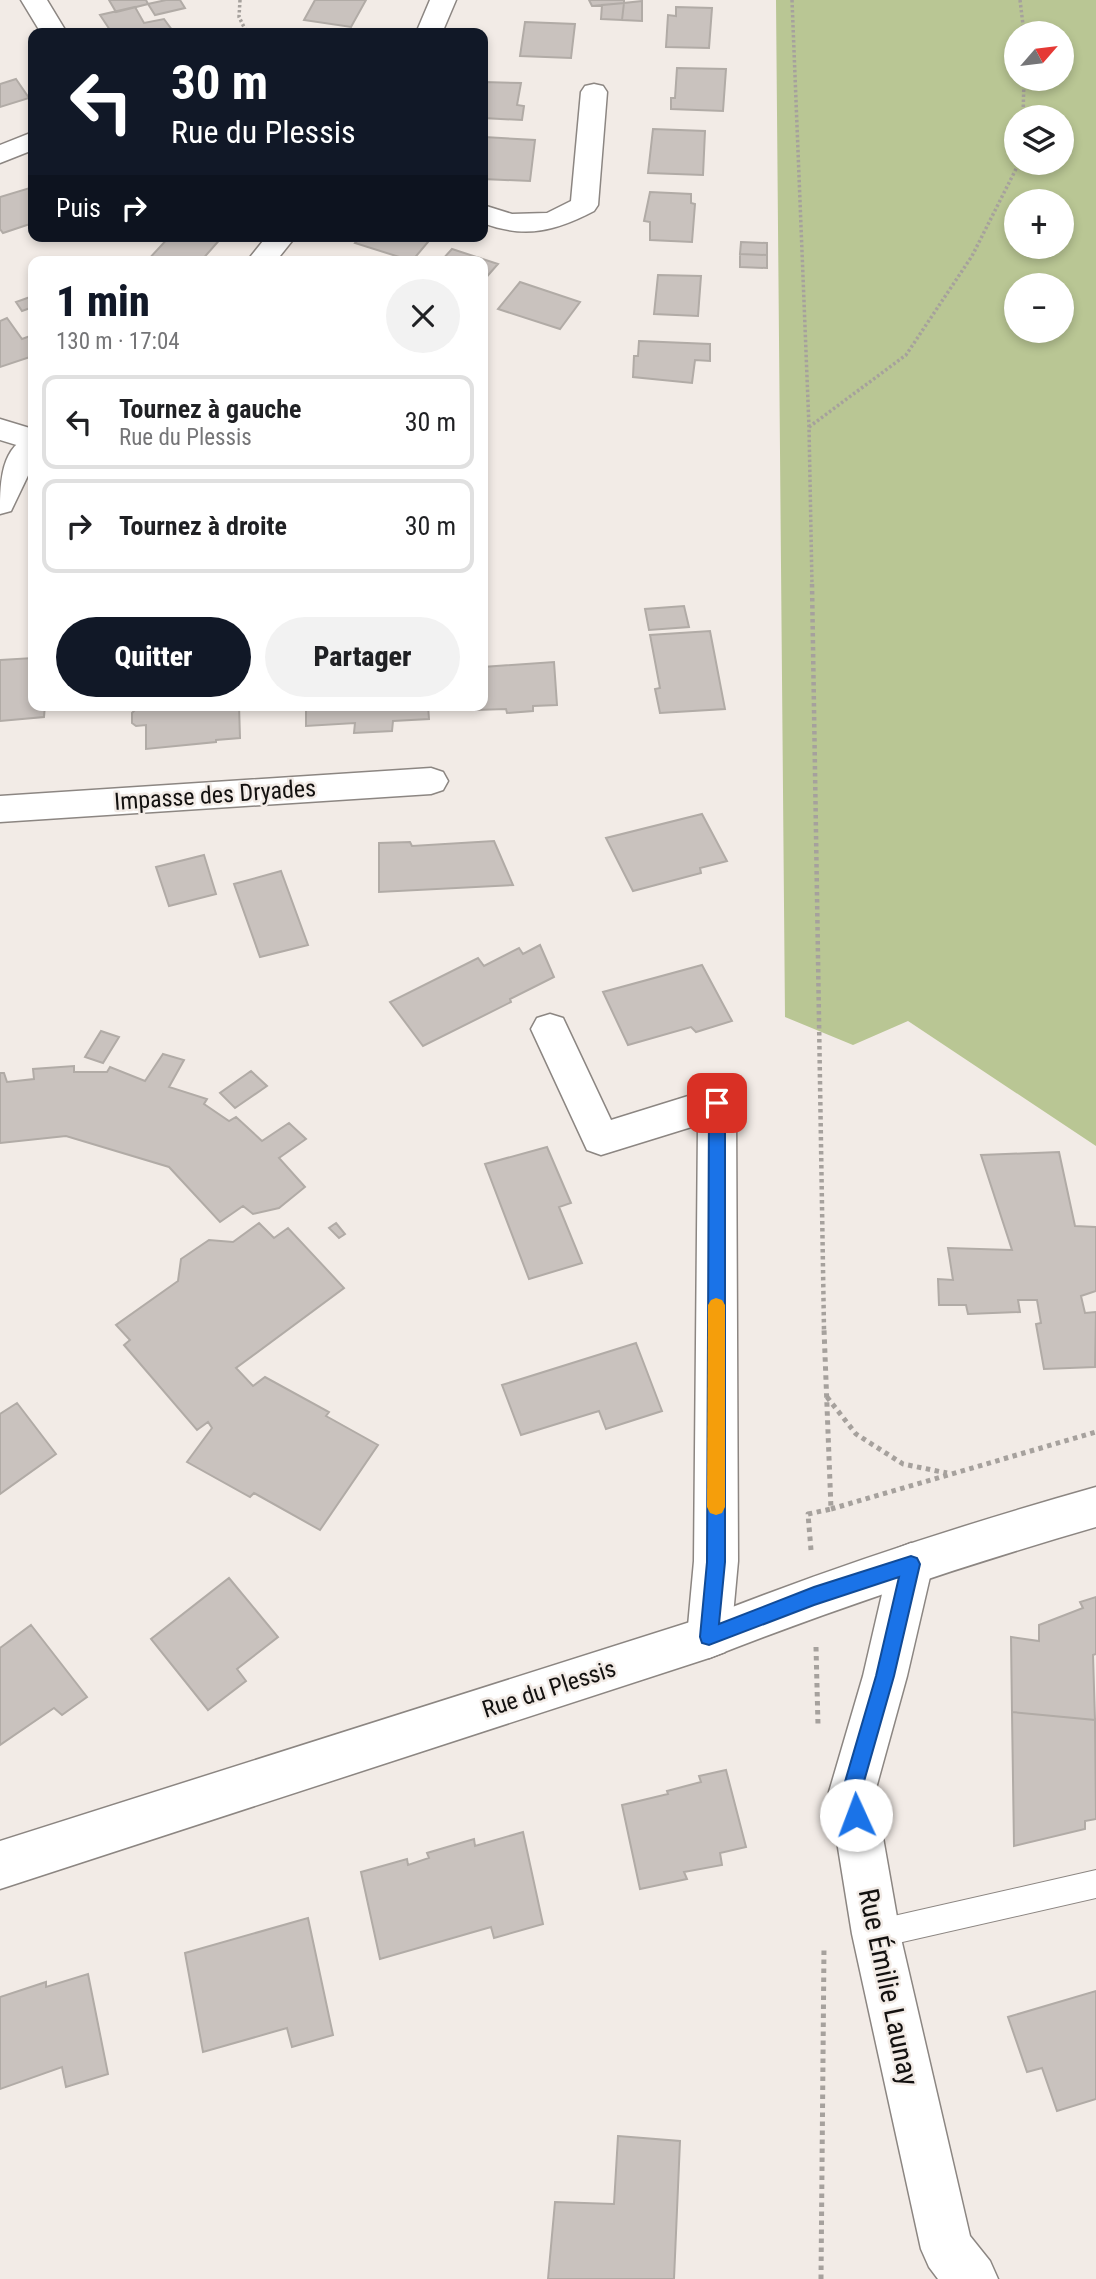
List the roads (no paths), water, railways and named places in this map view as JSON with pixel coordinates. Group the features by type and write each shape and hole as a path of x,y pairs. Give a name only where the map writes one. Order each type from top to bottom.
{"street":[{"path":"34,0 51,28"},
{"path":"431,28 443,0"},
{"path":"488,216 509,223 553,221 584,205 594,92"},
{"path":"0,155 28,142"},
{"path":"265,256 277,242"},
{"path":"0,429 28,440"},
{"path":"0,504 14,469 28,449"},
{"name":"Impasse des Dryades","path":"0,809 431,781"},
{"path":"550,1029 601,1139 717,1103 716,1562 709,1637"},
{"name":"Rue du Plessis","path":"0,1865 709,1637 814,1596 997,1535 1096,1507"},
{"name":"Rue Émilie Launay","path":"911,1564 885,1676 852,1792 876,1934 947,2249 972,2279"}],"lane":[{"path":"876,1934 1096,1884"}]}
